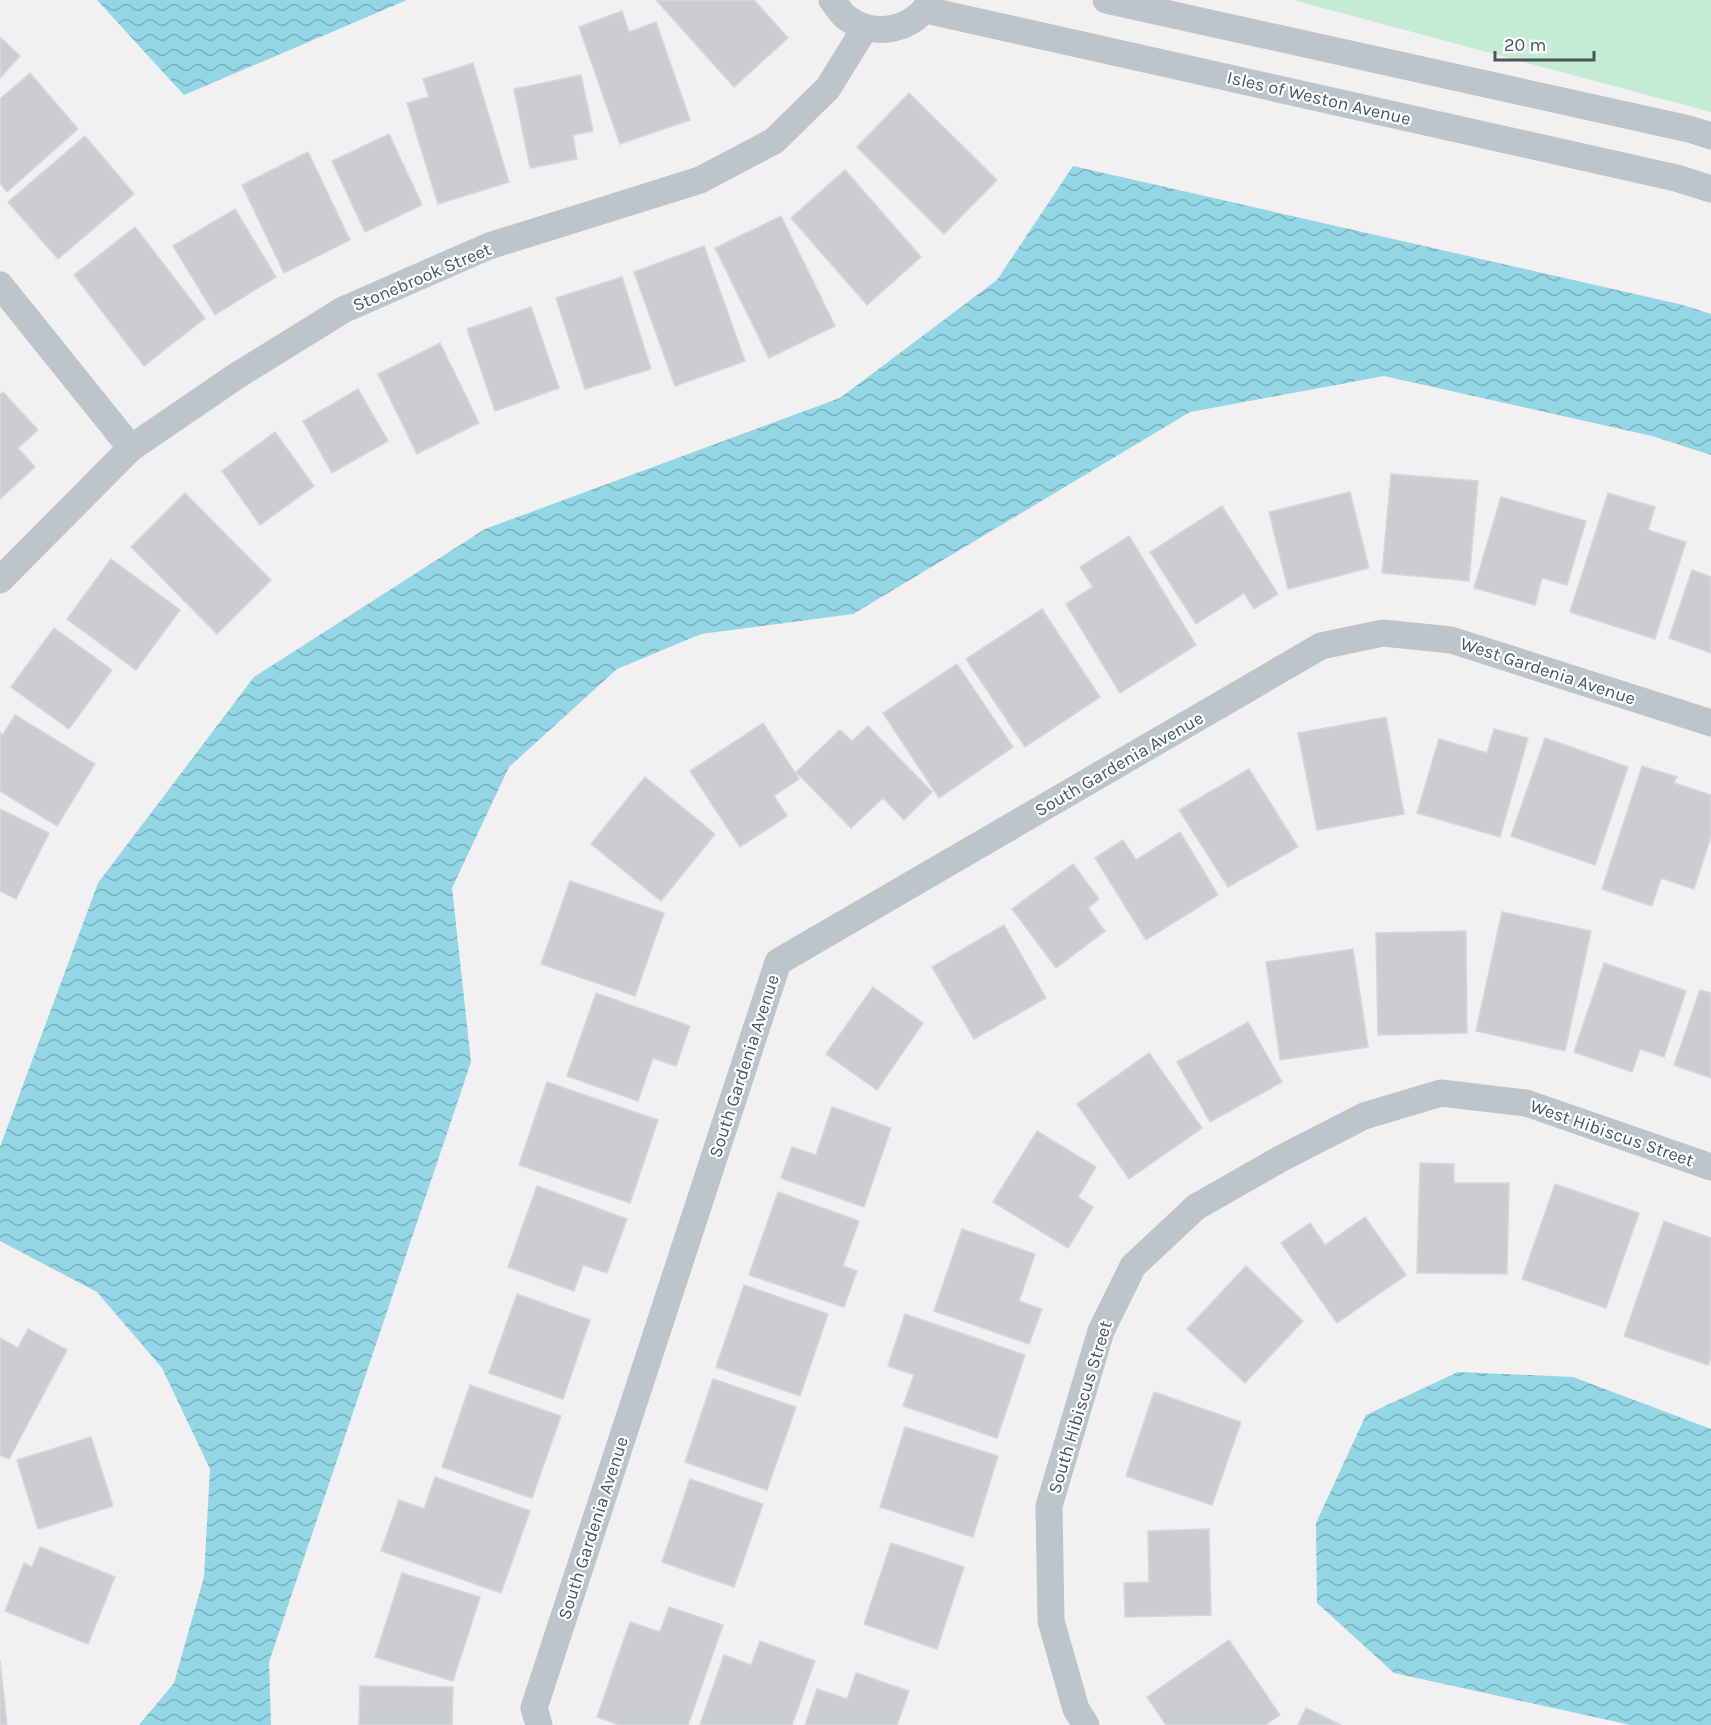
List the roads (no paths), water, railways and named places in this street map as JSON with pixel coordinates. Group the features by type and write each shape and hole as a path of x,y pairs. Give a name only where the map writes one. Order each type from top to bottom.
{"street":[{"path":"832,0 846,18 866,28 887,30 909,24 928,5"},
{"path":"1106,0 1677,126 1711,136"},
{"name":"Isles of Weston Avenue","path":"928,5 1676,178 1711,189"},
{"name":"Stonebrook Street","path":"0,580 131,448 238,375 344,310 489,246 700,180 774,141 828,88 866,28"},
{"path":"0,285 131,448"},
{"name":"West Gardenia Avenue","path":"1383,633 1450,640 1711,723"},
{"name":"South Gardenia Avenue","path":"539,1725 534,1708 778,962 1321,646 1383,633"},
{"name":"West Hibiscus Street","path":"1441,1093 1526,1103 1711,1167"},
{"name":"South Hibiscus Street","path":"1086,1725 1076,1709 1051,1621 1049,1506 1101,1331 1133,1266 1196,1207 1282,1158 1364,1116 1441,1093"}],"water":[{"path":"97,0 407,0 184,95"},
{"path":"1073,166 1683,305 1711,314 1711,455 1652,436 1384,376 1190,412 853,614 701,634 617,669 509,767 452,888 471,1062 269,1662 271,1725 139,1725 174,1683 204,1577 210,1469 162,1368 97,1292 0,1241 0,1147 98,883 254,677 485,529 840,398 997,280"},
{"path":"1458,1372 1573,1377 1711,1429 1711,1725 1631,1725 1394,1673 1317,1603 1316,1523 1366,1415"}]}
